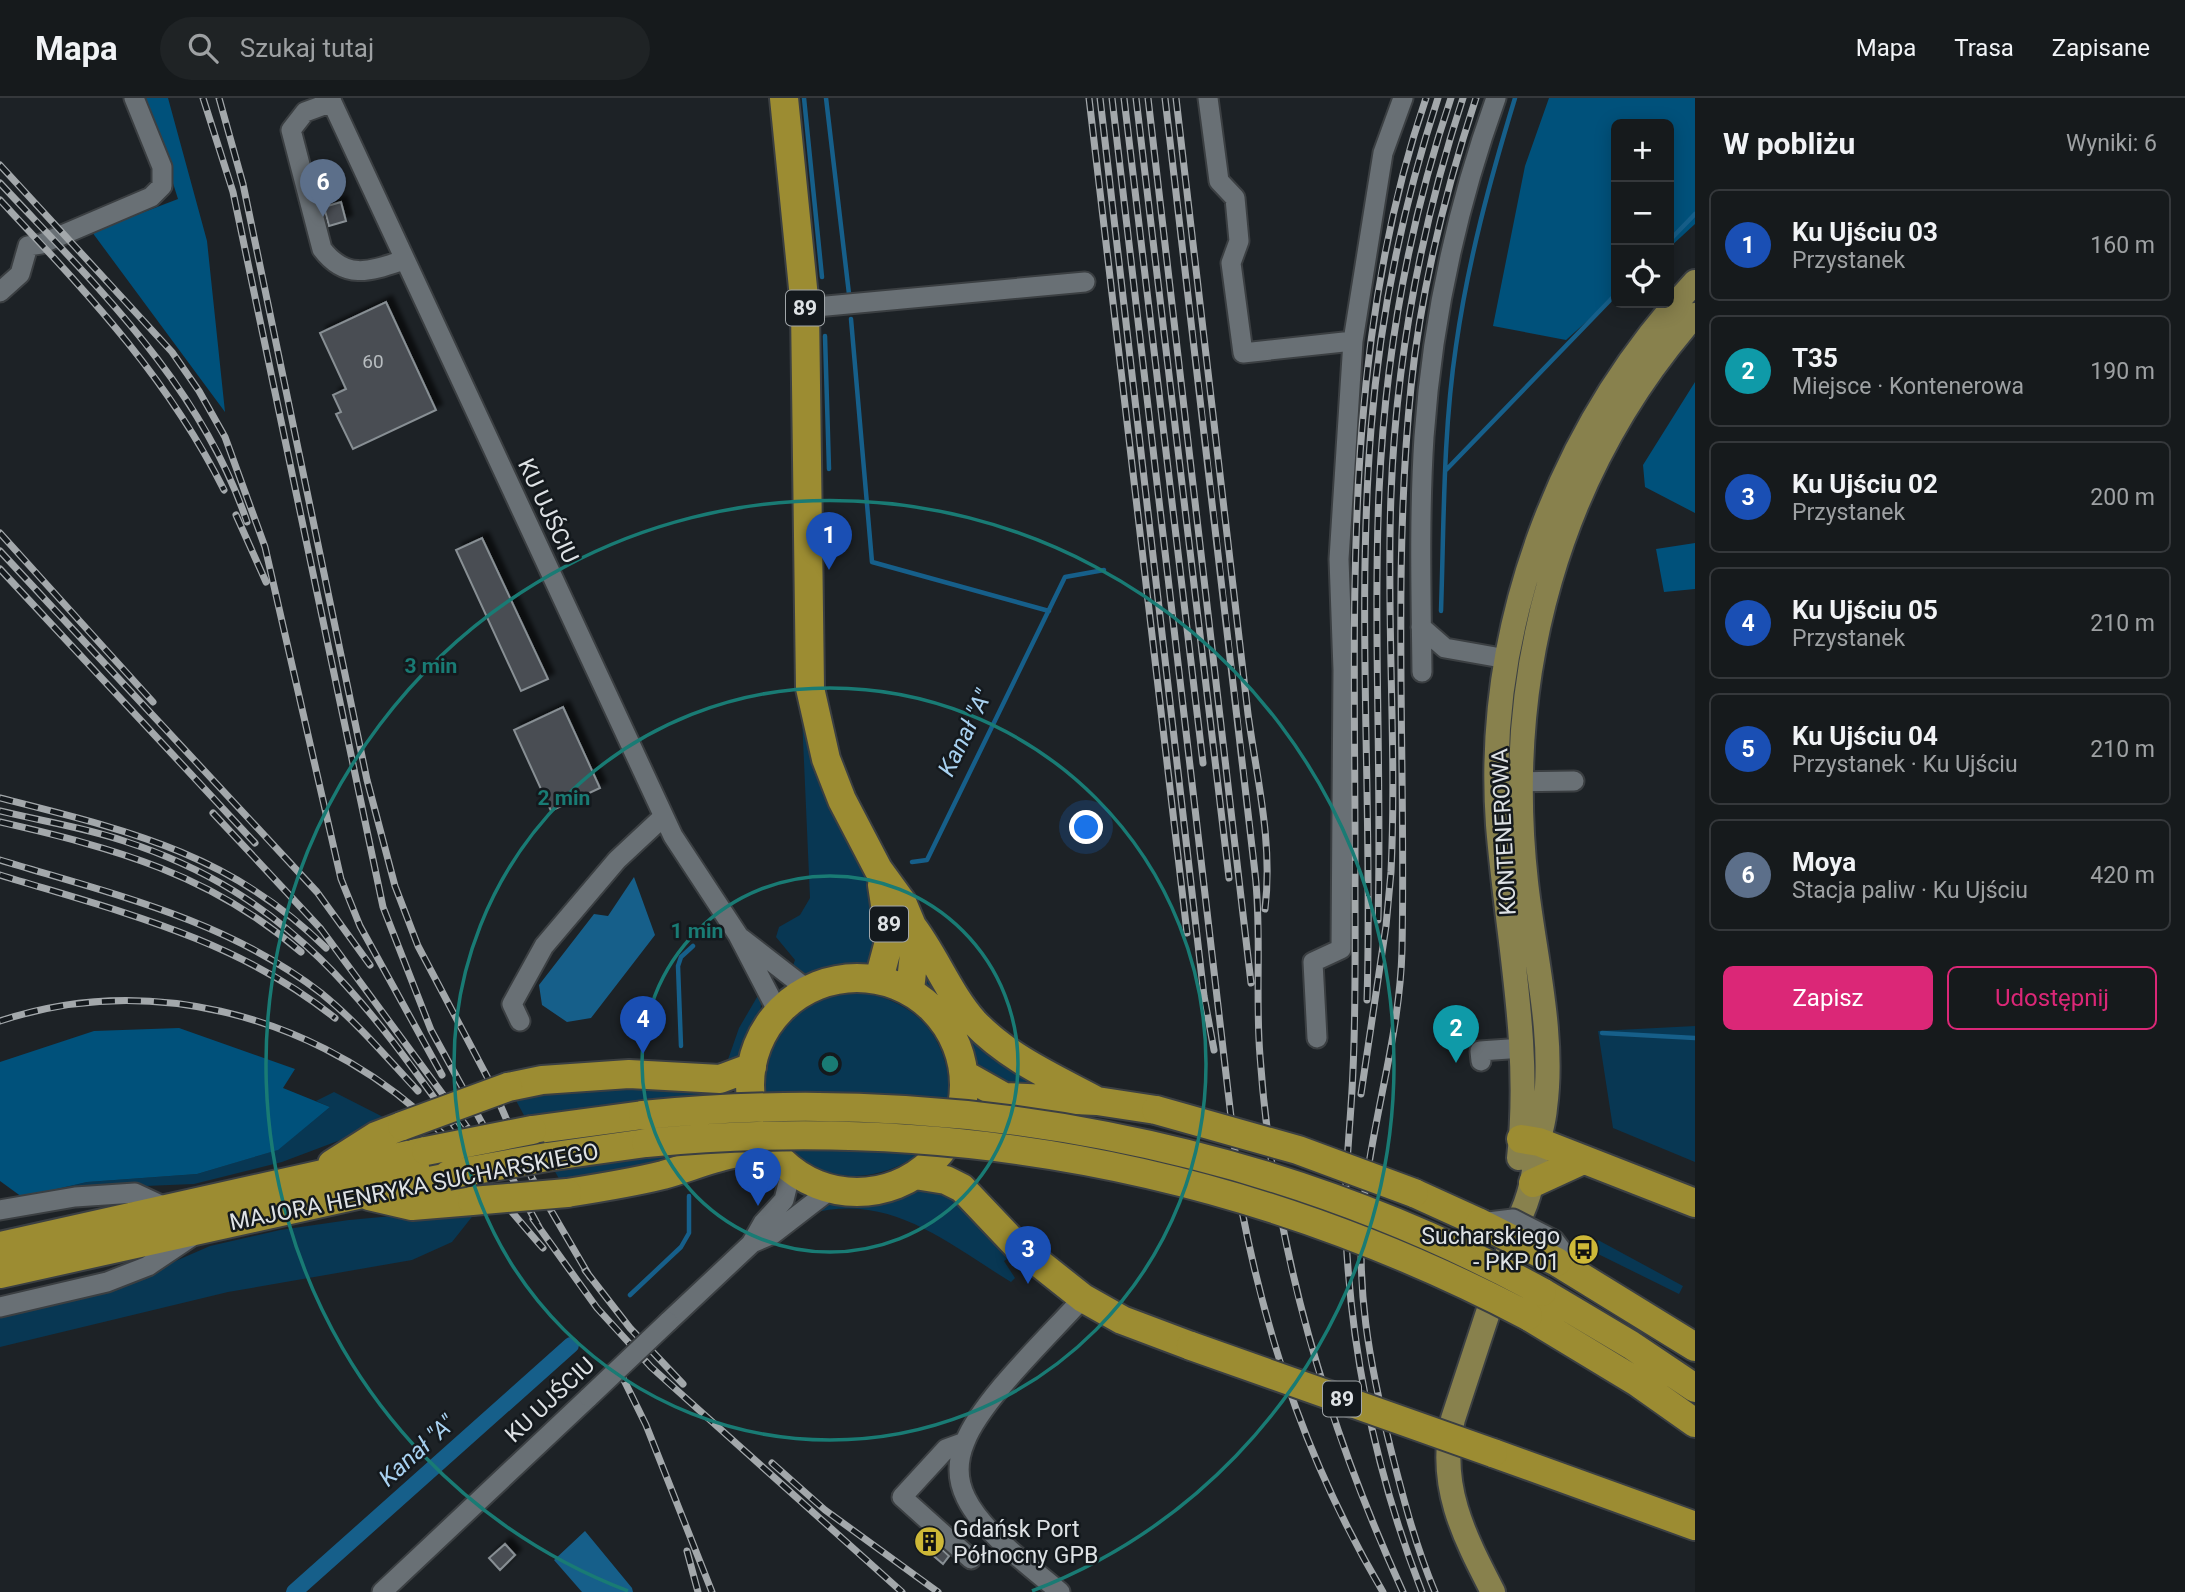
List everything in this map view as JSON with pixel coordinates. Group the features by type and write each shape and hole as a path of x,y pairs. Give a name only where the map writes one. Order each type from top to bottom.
{"highway":[{"name":"89","path":"784,98 805,308 810,688 825,759 842,800 878,869 902,902 912,926 933,954 951,990 973,1021 1002,1048 1097,1101 1156,1111 1298,1150 1375,1177 1480,1223 1566,1263 1695,1347"},
{"name":"89","path":"878,869 888,910 890,938 879,979"},
{"path":"910,990 914,954 912,926"},
{"path":"359,1194 412,1206 567,1193 662,1175 738,1152 757,1150 782,1161 830,1190 870,1191 901,1183 938,1156 955,1131 960,1116 965,1075 952,1036 940,1017 910,990 879,979 840,979 808,990 778,1012 759,1042 752,1068 751,1100 755,1117 782,1161"},
{"path":"314,1175 376,1136 508,1087 553,1079 629,1074 720,1079 752,1068"},
{"path":"965,1075 1004,1097 1097,1101"},
{"name":"MAJORA HENRYKA SUCHARSKIEGO","path":"0,1246 314,1175 532,1130 643,1115 755,1106 873,1107 965,1113 1080,1129 1246,1169 1357,1207 1475,1257 1542,1292 1631,1345 1695,1388"},
{"name":"MAJORA HENRYKA SUCHARSKIEGO","path":"0,1275 448,1175 646,1143 757,1135 866,1135 977,1143 1107,1163 1226,1193 1325,1224 1451,1277 1528,1317 1637,1382 1695,1423"},
{"path":"1530,1141 1695,1203"},
{"path":"1533,1183 1583,1160"},
{"name":"89","path":"915,1175 946,1180 962,1188 1015,1244 1083,1298 1122,1320 1695,1526"}],"main road":[{"name":"KONTENEROWA","path":"1518,1221 1515,1198 1530,1141 1546,1108 1546,1065 1543,1010 1500,713 1507,659 1537,543 1573,456 1623,370 1695,282"},
{"name":"KONTENEROWA","path":"1493,1592 1456,1514 1450,1491 1448,1448 1453,1419 1518,1221 1530,1199 1533,1183 1523,1048 1501,850 1508,782 1522,719 1531,650 1544,595 1564,533 1592,467 1617,422 1651,371 1695,315"}],"street":[{"path":"0,292 19,274 28,246 41,244 152,197 162,186 162,167 134,98"},
{"path":"1208,98 1219,181 1235,198 1239,241 1231,263 1244,353 1353,341"},
{"path":"1317,1038 1314,962 1341,948 1343,670 1339,559 1353,341 1383,153 1403,98"},
{"path":"1422,672 1424,435 1442,295 1471,174 1496,98"},
{"path":"331,100 305,112 291,130 322,249 332,262 344,269 361,271 404,260"},
{"name":"KU UJŚCIU","path":"331,100 663,817 690,867 738,935 778,1012"},
{"path":"805,308 1085,282"},
{"path":"1421,627 1445,648 1507,659"},
{"path":"1508,782 1574,781"},
{"path":"520,1021 512,1004 544,946 617,860 663,817"},
{"name":"KU UJŚCIU","path":"738,935 808,990"},
{"path":"1481,1061 1480,1051 1523,1048"},
{"name":"KU UJŚCIU","path":"382,1592 751,1244 764,1223 784,1200 782,1161"},
{"name":"KU UJŚCIU","path":"751,1244 773,1234 830,1190"},
{"path":"0,1210 75,1197 135,1193 167,1208"},
{"path":"0,1307 88,1288 131,1273 203,1229"},
{"path":"1060,1592 984,1523 967,1500 959,1479 959,1461 965,1441 989,1404 1083,1298"},
{"path":"965,1441 946,1448 902,1497 971,1559"}],"shaded area":[{"path":"146,98 168,98 207,241 225,412 92,232 178,199"},
{"path":"1549,98 1695,98 1695,224 1674,243 1674,119 1611,119 1611,300 1566,340 1493,326 1525,166"},
{"path":"1695,382 1695,513 1645,487 1643,465"},
{"path":"1695,543 1695,589 1664,592 1656,549"},
{"path":"801,694 884,918 870,962 813,975 791,971 795,960 776,937 779,927 800,915 810,898"},
{"path":"634,877 655,935 591,1018 567,1022 542,1005 539,985 594,914 608,916"},
{"path":"920,949 928,970 1063,1089 1017,1090 979,1071 954,1019 923,983"},
{"path":"760,992 760,1013 752,1035 724,1071 739,1028"},
{"path":"857,992 897,1003 913,1013 926,1026 937,1041 944,1058 949,1099 764,1094 771,1054 778,1037 789,1023 817,1002 836,995"},
{"path":"1695,1026 1695,1162 1613,1128 1598,1031"},
{"path":"179,1028 295,1069 283,1088 330,1107 278,1150 197,1174 87,1182 22,1197 0,1181 0,1062 94,1031"},
{"path":"711,1087 715,1096 526,1119 513,1095 549,1088"},
{"path":"334,1092 391,1121 282,1162 194,1184 121,1187 0,1202 87,1182 197,1174 277,1150 330,1107 316,1101"},
{"path":"787,1145 924,1150 890,1169 854,1176 818,1169"},
{"path":"724,1148 562,1184 553,1168"},
{"path":"917,1188 941,1188 979,1220 1007,1259 1004,1261 1015,1278 1011,1282 939,1237 891,1215 838,1209 809,1214 827,1202 869,1203"},
{"path":"479,1208 452,1242 412,1260 228,1292 0,1347 0,1311 132,1280 210,1246 280,1230 349,1220"},
{"path":"1598,1240 1683,1286 1679,1294 1592,1251"},
{"path":"585,1531 633,1592 582,1592 554,1560"}],"building":[{"path":"341,202 346,221 329,226 324,207"},
{"path":"386,302 436,410 353,449 336,414 341,412 333,395 346,389 320,333"},
{"path":"482,538 548,679 521,691 456,550"},
{"path":"563,707 600,788 551,811 514,730"},
{"path":"923,1532 949,1556 943,1564 915,1540"},
{"path":"505,1544 515,1555 500,1570 489,1558"}],"waterway":[{"path":"804,98 822,277"},
{"path":"826,98 849,294"},
{"path":"1441,611 1446,445 1456,346 1481,221 1515,98"},
{"path":"1674,236 1695,214"},
{"path":"1446,470 1611,299"},
{"path":"851,319 872,562 1049,611"},
{"path":"825,336 829,469"},
{"name":"Kanał \"A\"","path":"912,862 927,860 1065,577 1104,570"},
{"name":"Kanał \"A\"","path":"681,1046 678,966 681,957 693,946"},
{"path":"1602,1033 1695,1038"},
{"name":"Kanał \"A\"","path":"630,1295 681,1247 689,1233 689,1196"},
{"name":"Kanał \"A\"","path":"294,1592 571,1345"}],"railway":[{"path":"203,98 233,192 383,907 431,1030 539,1227"},
{"path":"219,98 243,184 367,780 395,886 418,946 492,1086 532,1178 590,1277"},
{"path":"1089,98 1187,933"},
{"path":"1100,98 1204,996 1214,1050"},
{"path":"1112,98 1242,1211 1265,1312 1296,1408 1334,1500 1383,1592"},
{"path":"1124,98 1203,763"},
{"path":"1136,98 1229,878"},
{"path":"1148,98 1251,983"},
{"path":"1165,98 1255,873 1260,1056 1277,1195 1290,1263 1327,1397 1375,1528 1403,1592"},
{"path":"1176,98 1248,714 1266,835 1265,909"},
{"path":"1422,1592 1392,1506 1370,1418 1354,1328 1345,1216 1355,1023 1354,682 1358,485 1378,290 1398,194 1426,98"},
{"path":"1367,1000 1365,571 1371,429 1380,345 1395,261 1414,179 1438,98"},
{"path":"1378,920 1377,545 1382,442 1401,292 1422,194 1451,98"},
{"path":"1361,1094 1386,926 1391,872 1393,778 1390,542 1398,394 1423,244 1463,98"},
{"path":"1435,1592 1406,1506 1377,1389 1366,1324 1361,1258 1365,1191 1397,1011 1402,950 1402,528 1411,387 1421,314 1436,241 1476,98"},
{"path":"0,165 172,352 199,391 225,437 265,547 341,879 360,926 442,1075"},
{"path":"0,183 109,300 174,382 203,426 227,472 247,522"},
{"path":"0,200 94,302 151,372 202,449 224,490"},
{"path":"236,515 266,582"},
{"path":"0,533 153,702"},
{"path":"0,551 317,892 370,965"},
{"path":"0,569 255,843"},
{"path":"0,798 133,834 214,867 252,889 290,916 326,948"},
{"path":"0,811 124,841 188,866 243,897 291,933 334,973 374,1018 487,1172"},
{"path":"213,813 321,929 495,1165"},
{"path":"0,822 121,854 196,883 232,902 301,952"},
{"path":"0,860 168,912 247,946 285,968 334,1004 418,1091"},
{"path":"0,875 175,930 258,967 335,1018"},
{"path":"0,1021 55,1007 110,1001 166,1003 221,1011 274,1027 325,1049 373,1077 418,1111 467,1160 543,1248"},
{"path":"533,1219 597,1308 651,1367 902,1592"},
{"path":"585,1270 630,1328 683,1384"},
{"path":"619,1370 646,1425 712,1592"},
{"path":"772,1463 825,1510 938,1592"},
{"path":"687,1551 698,1592"}],"place":[{"name":"Moya","path":"323,217"},
{"name":"Ku Ujściu 03","path":"829,570"},
{"name":"Ku Ujściu 05","path":"643,1054"},
{"name":"T35","path":"1456,1063"},
{"name":"Ku Ujściu 04","path":"758,1206"},
{"name":"Sucharskiego - PKP 01","path":"1583,1249"},
{"name":"Ku Ujściu 02","path":"1028,1284"},
{"name":"Gdańsk Port Północny GPB","path":"930,1542"}]}
